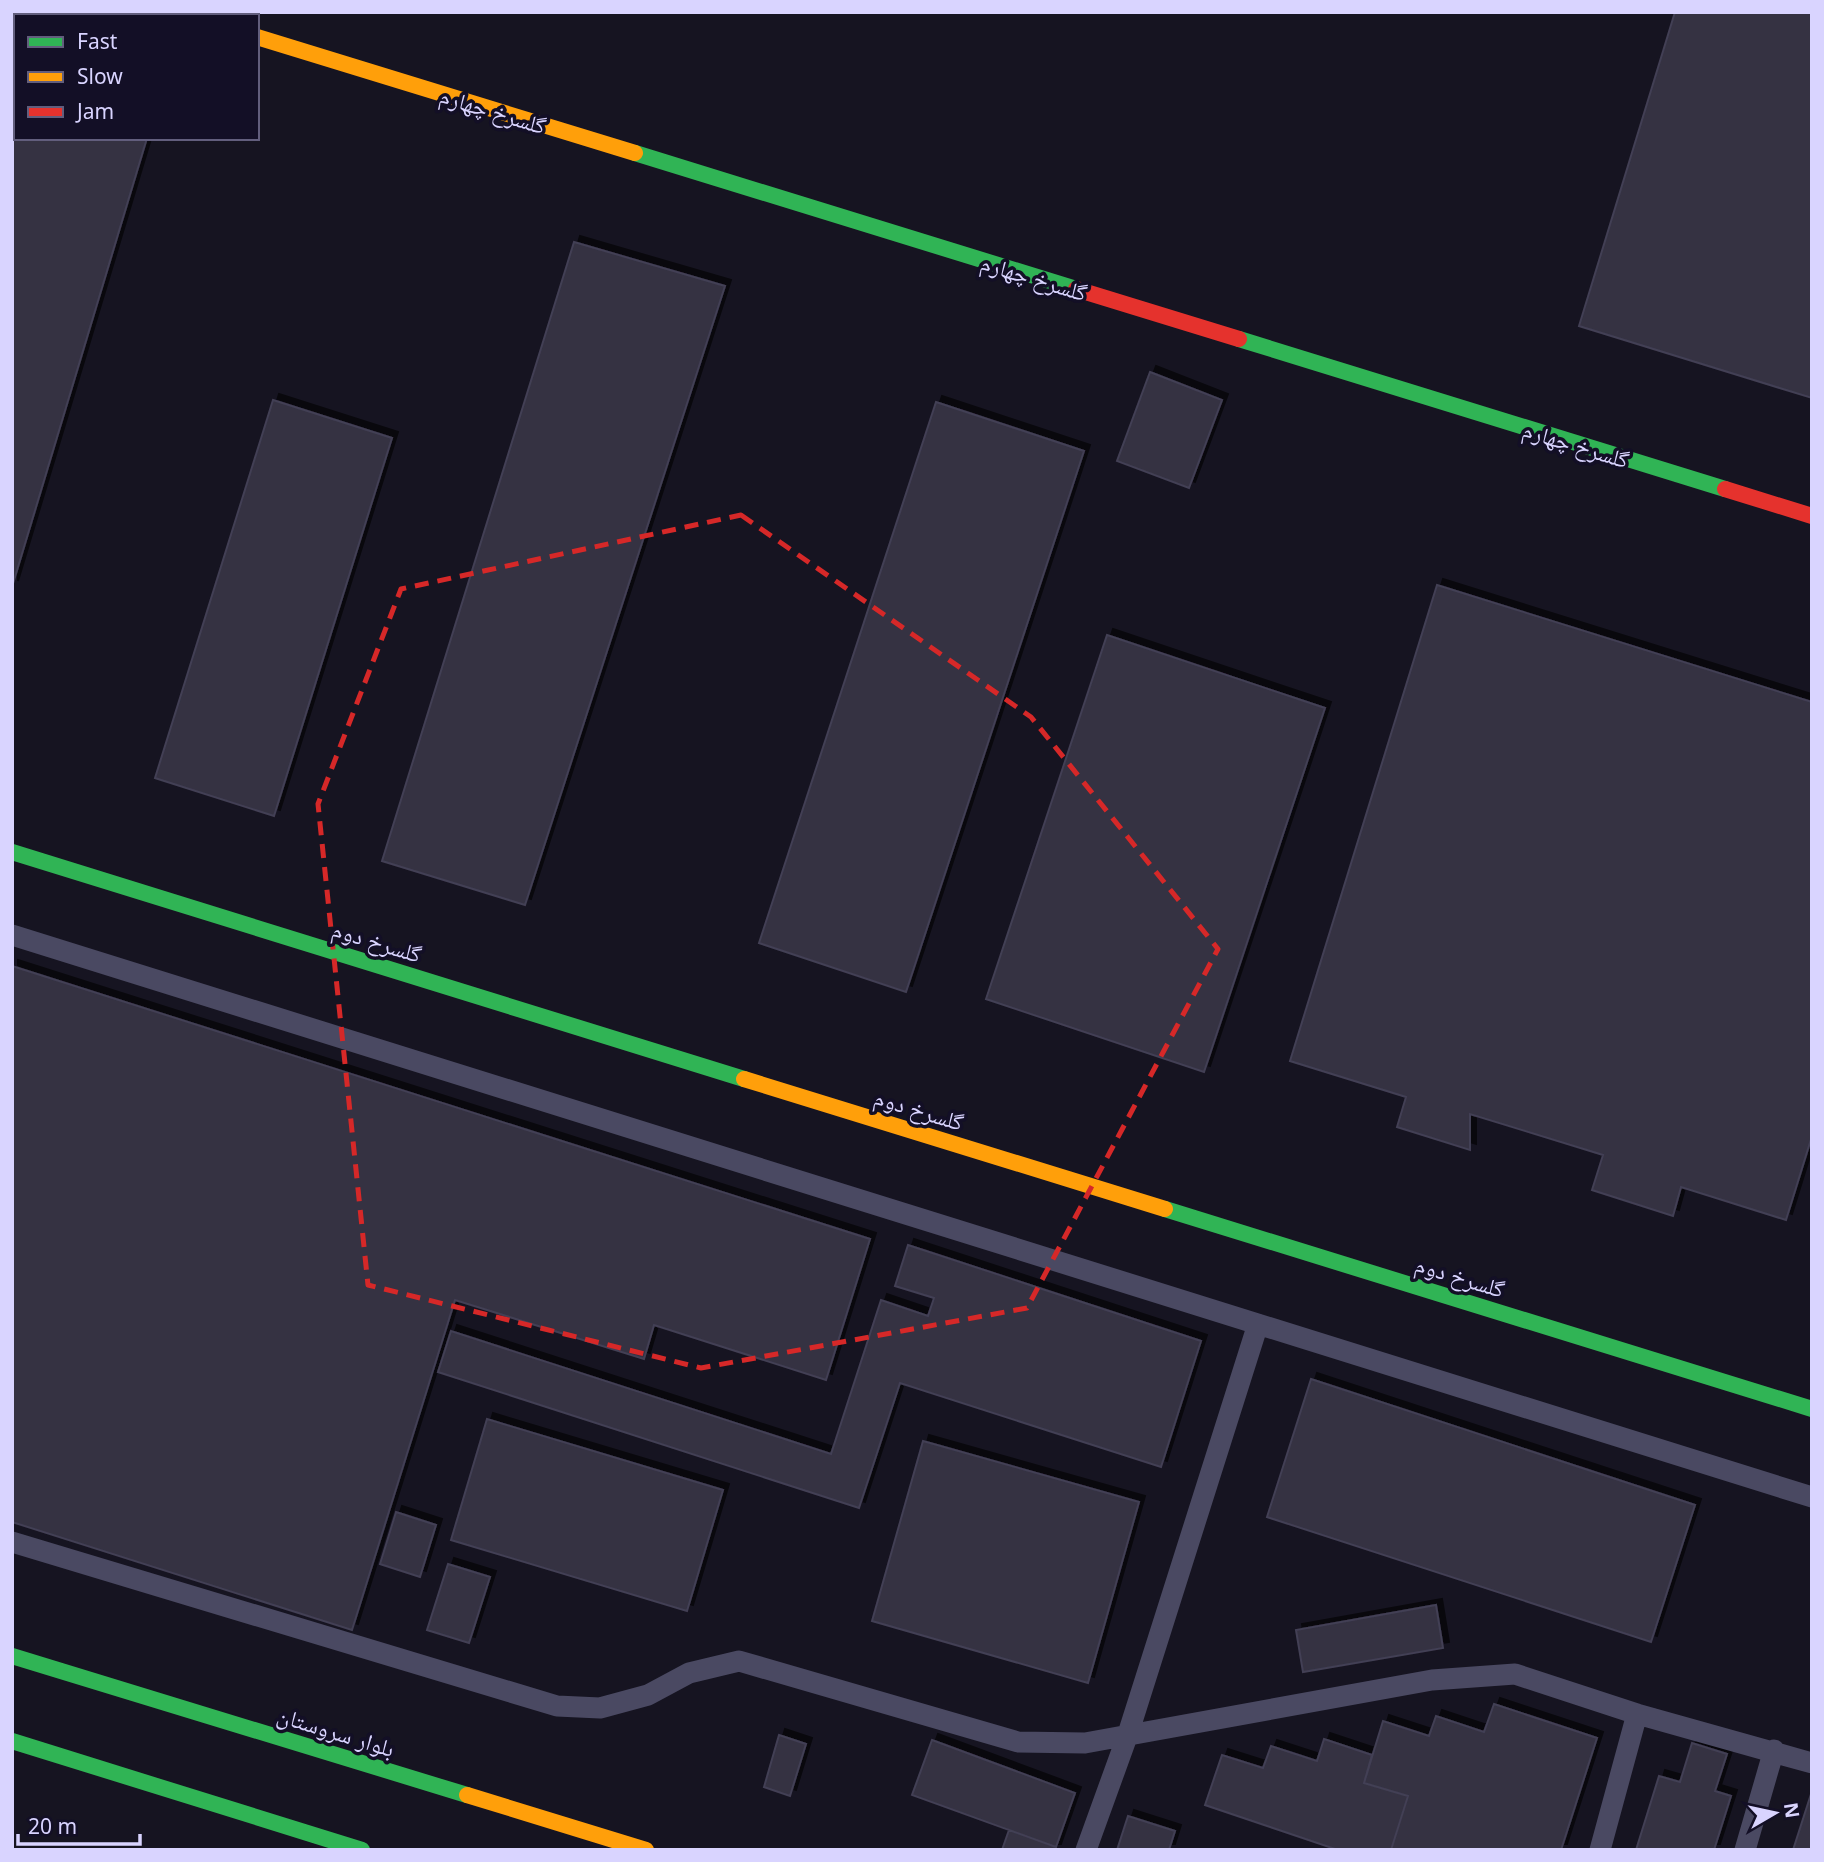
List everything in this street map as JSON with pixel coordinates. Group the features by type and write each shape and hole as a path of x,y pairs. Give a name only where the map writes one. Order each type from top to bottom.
{"street":[{"name":"گلسرخ چهارم","path":"259,38 1812,516"},
{"name":"گلسرخ دوم","path":"12,852 1812,1409"},
{"name":"بلوار سروستان","path":"12,1656 646,1850"},
{"path":"12,1741 362,1850"}],"lane":[{"path":"12,935 1812,1497"},
{"path":"1086,1850 1128,1734 1258,1324"},
{"path":"12,1542 557,1706 600,1708 648,1695 689,1673 740,1661 1018,1742 1085,1743 1432,1680 1515,1674 1637,1714 1774,1750 1812,1763"},
{"path":"1600,1850 1637,1714"},
{"path":"1745,1850 1774,1750"}],"highlighted area":[{"path":"741,515 1031,717 1218,949 1027,1308 701,1368 368,1285 318,804 401,589"}],"building":[{"path":"1675,12 1812,12 1812,398 1579,326"},
{"path":"12,49 14,140 146,140 12,587"},
{"path":"574,242 725,286 525,905 382,861"},
{"path":"1150,372 1222,400 1189,488 1117,461"},
{"path":"273,400 392,438 274,816 155,778"},
{"path":"936,402 1084,451 906,992 759,943"},
{"path":"1437,585 1812,702 1812,1136 1786,1220 1681,1187 1673,1216 1592,1190 1603,1155 1470,1114 1470,1150 1397,1127 1406,1097 1290,1061"},
{"path":"1107,635 1325,708 1204,1072 986,999"},
{"path":"12,966 870,1239 826,1380 654,1325 644,1359 455,1300 352,1630 12,1522"},
{"path":"908,1245 1201,1341 1161,1467 900,1383 859,1508 438,1372 451,1331 831,1454 881,1300 928,1316 934,1298 895,1286"},
{"path":"1311,1379 1695,1505 1651,1642 1267,1517"},
{"path":"487,1419 723,1490 687,1611 451,1540"},
{"path":"923,1441 1139,1502 1088,1683 872,1621"},
{"path":"396,1512 436,1525 420,1577 380,1564"},
{"path":"448,1564 490,1577 469,1643 427,1630"},
{"path":"1436,1605 1443,1648 1303,1672 1296,1630"},
{"path":"1494,1704 1597,1738 1561,1850 1391,1850 1408,1796 1364,1783 1383,1721 1429,1736 1436,1716 1484,1732"},
{"path":"779,1735 806,1744 790,1796 764,1787"},
{"path":"1324,1739 1372,1755 1364,1783 1408,1796 1391,1850 1338,1850 1205,1805 1222,1755 1263,1768 1271,1746 1317,1761"},
{"path":"932,1740 1075,1793 1056,1847 912,1795"},
{"path":"1692,1743 1727,1754 1715,1791 1731,1796 1714,1850 1636,1850 1659,1776 1680,1782"},
{"path":"1811,1794 1812,1850 1793,1850"},
{"path":"1128,1816 1175,1831 1169,1850 1117,1850"},
{"path":"1009,1830 1056,1847 1055,1850 1002,1850"}],"traffic: fast":[{"path":"635,153 1076,289"},
{"path":"1239,339 1725,489"},
{"path":"12,852 744,1079"},
{"path":"1165,1209 1812,1409"},
{"path":"12,1656 467,1795"},
{"path":"12,1741 362,1850"}],"traffic: slow":[{"path":"259,38 635,153"},
{"path":"744,1079 1165,1209"},
{"path":"467,1795 646,1850"}],"traffic: jam":[{"path":"1076,289 1239,339"},
{"path":"1725,489 1812,516"}]}
